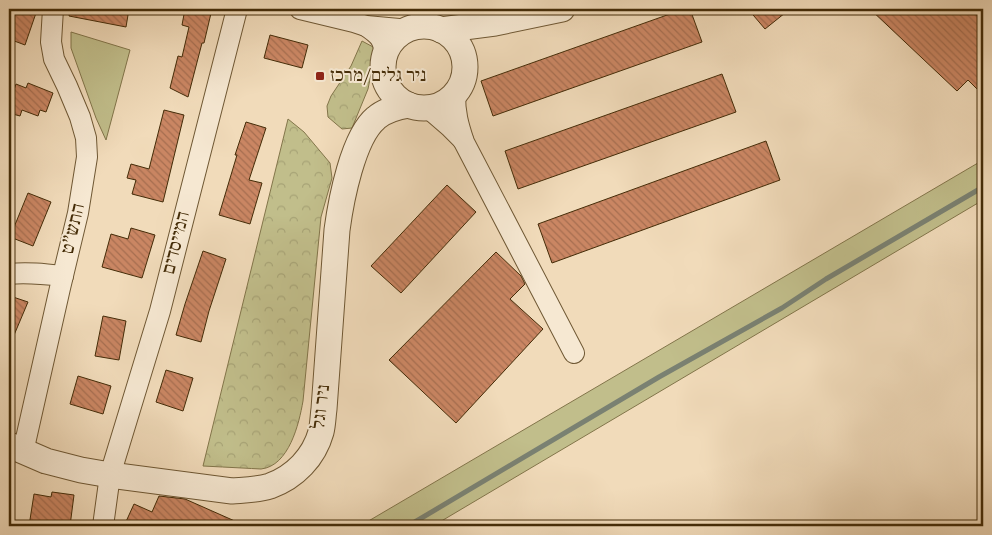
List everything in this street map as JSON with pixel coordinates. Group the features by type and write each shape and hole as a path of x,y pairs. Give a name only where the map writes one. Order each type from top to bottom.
{"street":[{"name":"התש\"ט","path":"16,448 63,276 78,213 87,157 86,138 80,117 54,59 51,42 53,9"},
{"name":"המייסדים","path":"103,526 110,475 160,311 238,9"},
{"path":"300,9 366,26 410,30"},
{"path":"465,61 473,41 482,30 495,23 519,13 562,9"},
{"path":"441,30 495,23"},
{"path":"366,26 379,35 384,43 385,81 392,93 402,102 418,106 441,105 452,98 460,87 465,75 465,61 461,48 441,30 428,26 414,28 401,33 392,42 385,66"},
{"name":"ניר וגל","path":"366,132 385,66"},
{"path":"455,94 455,109 464,142 574,353"},
{"path":"418,106 450,127 464,142"},
{"name":"ניר וגל","path":"16,448 46,461 81,470 232,491 251,490 269,486 296,472 316,445 321,431 337,230 340,207 352,162 369,125 378,117 397,108 418,106"},
{"path":"9,274 37,273 63,276"}],"green space":[{"path":"394,9 479,9 464,16"},
{"path":"71,32 130,50 106,140 96,118 71,48"},
{"path":"362,41 375,48 368,89 352,128 342,129 328,117 327,106 331,96 351,66"},
{"path":"288,119 304,132 330,163 332,178 321,217 303,401 299,421 286,452 271,466 261,469 203,466"},
{"path":"983,160 983,200 433,526 360,526"}],"building":[{"path":"14,9 23,9 36,13 25,45 9,39 9,24"},
{"path":"70,9 129,9 126,27 69,16"},
{"path":"185,9 212,9 188,97 170,88 178,56 182,57 189,27 182,25"},
{"path":"684,9 690,9 702,42 493,116 481,81"},
{"path":"748,9 790,9 765,29"},
{"path":"870,9 970,9 983,21 983,95 968,80 957,91"},
{"path":"270,35 308,45 302,68 264,58"},
{"path":"722,74 736,112 518,189 505,151"},
{"path":"28,83 53,93 46,112 40,110 38,116 22,110 20,116 9,113 9,105 16,84 26,88"},
{"path":"164,110 184,115 163,202 132,194 136,180 127,178 131,164 149,169"},
{"path":"246,122 266,128 249,180 262,183 250,224 219,215"},
{"path":"766,141 780,180 552,263 538,224"},
{"path":"447,185 476,212 401,293 371,266"},
{"path":"28,193 51,202 33,246 10,237"},
{"path":"131,228 155,235 142,278 102,267 111,234 128,239"},
{"path":"203,251 226,259 201,342 176,335"},
{"path":"496,252 521,276 525,284 510,299 543,329 456,423 389,360"},
{"path":"13,297 28,302 9,347 9,306"},
{"path":"103,316 126,321 119,360 95,356"},
{"path":"166,370 193,378 183,411 156,402"},
{"path":"78,376 111,386 103,414 70,404"},
{"path":"52,492 74,495 70,526 29,526 34,494 51,497"},
{"path":"159,496 185,499 246,526 124,526 134,504 152,512"}],"waterway":[{"path":"408,526 659,377 782,308 826,279 983,187"}],"place":[{"name":"ניר גלים/מרכז","path":"320,76"}]}
